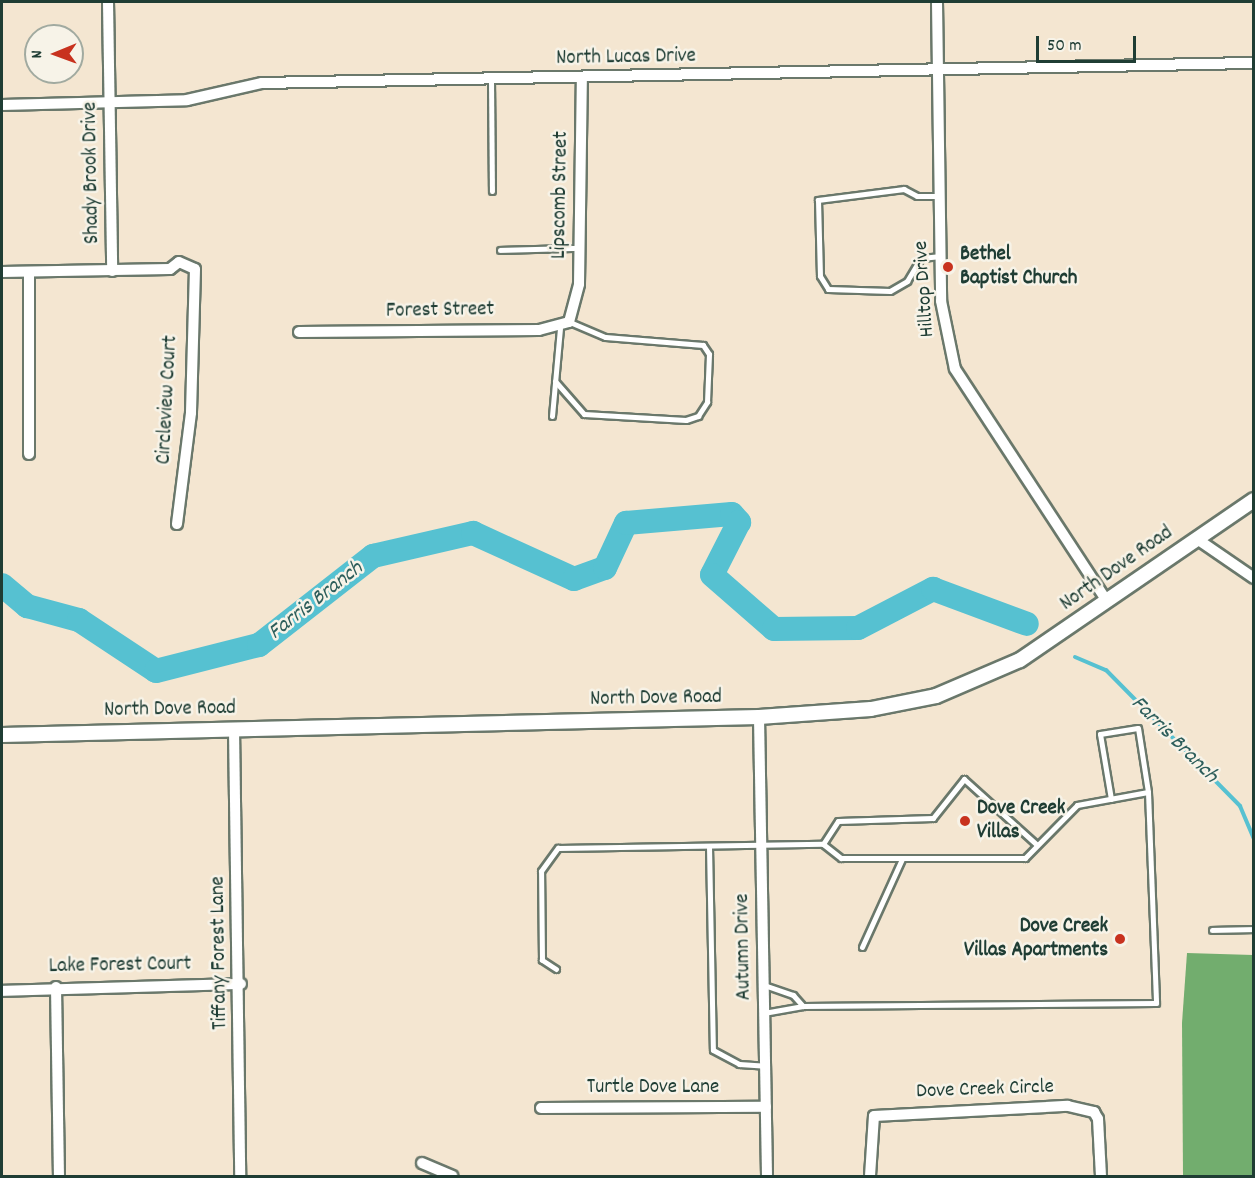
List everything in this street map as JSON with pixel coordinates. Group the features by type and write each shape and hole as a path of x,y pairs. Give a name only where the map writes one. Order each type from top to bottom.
{"street":[{"name":"Shady Brook Drive","path":"108,2 112,271"},
{"name":"Hilltop Drive","path":"937,2 944,325 955,369 1106,600"},
{"name":"North Lucas Drive","path":"2,105 187,100 262,83 1254,63"},
{"name":"Lipscomb Street","path":"568,320 579,248 582,78"},
{"name":"Circleview Court","path":"112,271 170,269 188,262 196,279 191,413 177,524"},
{"path":"2,272 112,271"},
{"path":"28,272 29,454"},
{"name":"Forest Street","path":"299,332 568,320"},
{"name":"North Dove Road","path":"2,735 759,717 871,709 936,696 1020,660 1254,500"},
{"path":"1197,538 1254,578"},
{"name":"Autumn Drive","path":"759,717 767,1176"},
{"name":"Tiffany Forest Lane","path":"234,729 241,984 240,1176"},
{"name":"Lake Forest Court","path":"2,991 56,987 241,984"},
{"path":"56,987 60,1176"},
{"name":"Dove Creek Circle","path":"870,1176 874,1116 1068,1106 1094,1112 1098,1119 1101,1176"},
{"name":"Turtle Dove Lane","path":"541,1108 766,1107"},
{"path":"422,1163 452,1176"}],"lane":[{"path":"491,80 492,191"},
{"path":"940,196 917,196 904,189 818,200 820,276 828,289 890,291 907,281 921,258 941,256"},
{"path":"500,250 579,248"},
{"path":"552,416 555,381 568,320 605,337 703,345 709,354 707,402 698,416 686,420 584,414 555,381"},
{"path":"765,1013 802,1006 1156,1003 1148,792 1138,728 1100,734 1110,798"},
{"path":"823,844 838,821 933,818 964,779 1037,845"},
{"path":"556,969 542,960 541,872 547,857 558,848 823,844 841,858 1025,858 1077,805 1148,792"},
{"path":"709,846 712,1050 739,1064 765,1066"},
{"path":"862,947 902,859"},
{"path":"1212,930 1254,929"},
{"path":"764,985 793,995 802,1006"}],"green space":[{"path":"1187,953 1253,955 1253,1176 1183,1176 1182,1023"}],"waterway":[{"name":"Farris Branch","path":"2,585 27,606 79,620 156,671 259,645 373,556 473,533 574,579 605,568 626,523 732,514 739,522 712,575 774,629 858,628 933,589 1027,624"},
{"name":"Farris Branch","path":"1075,657 1106,670 1240,806 1254,839"}],"place":[{"name":"Bethel Baptist Church","path":"948,267"},
{"name":"Dove Creek Villas","path":"965,821"},
{"name":"Dove Creek Villas Apartments","path":"1120,939"}]}
